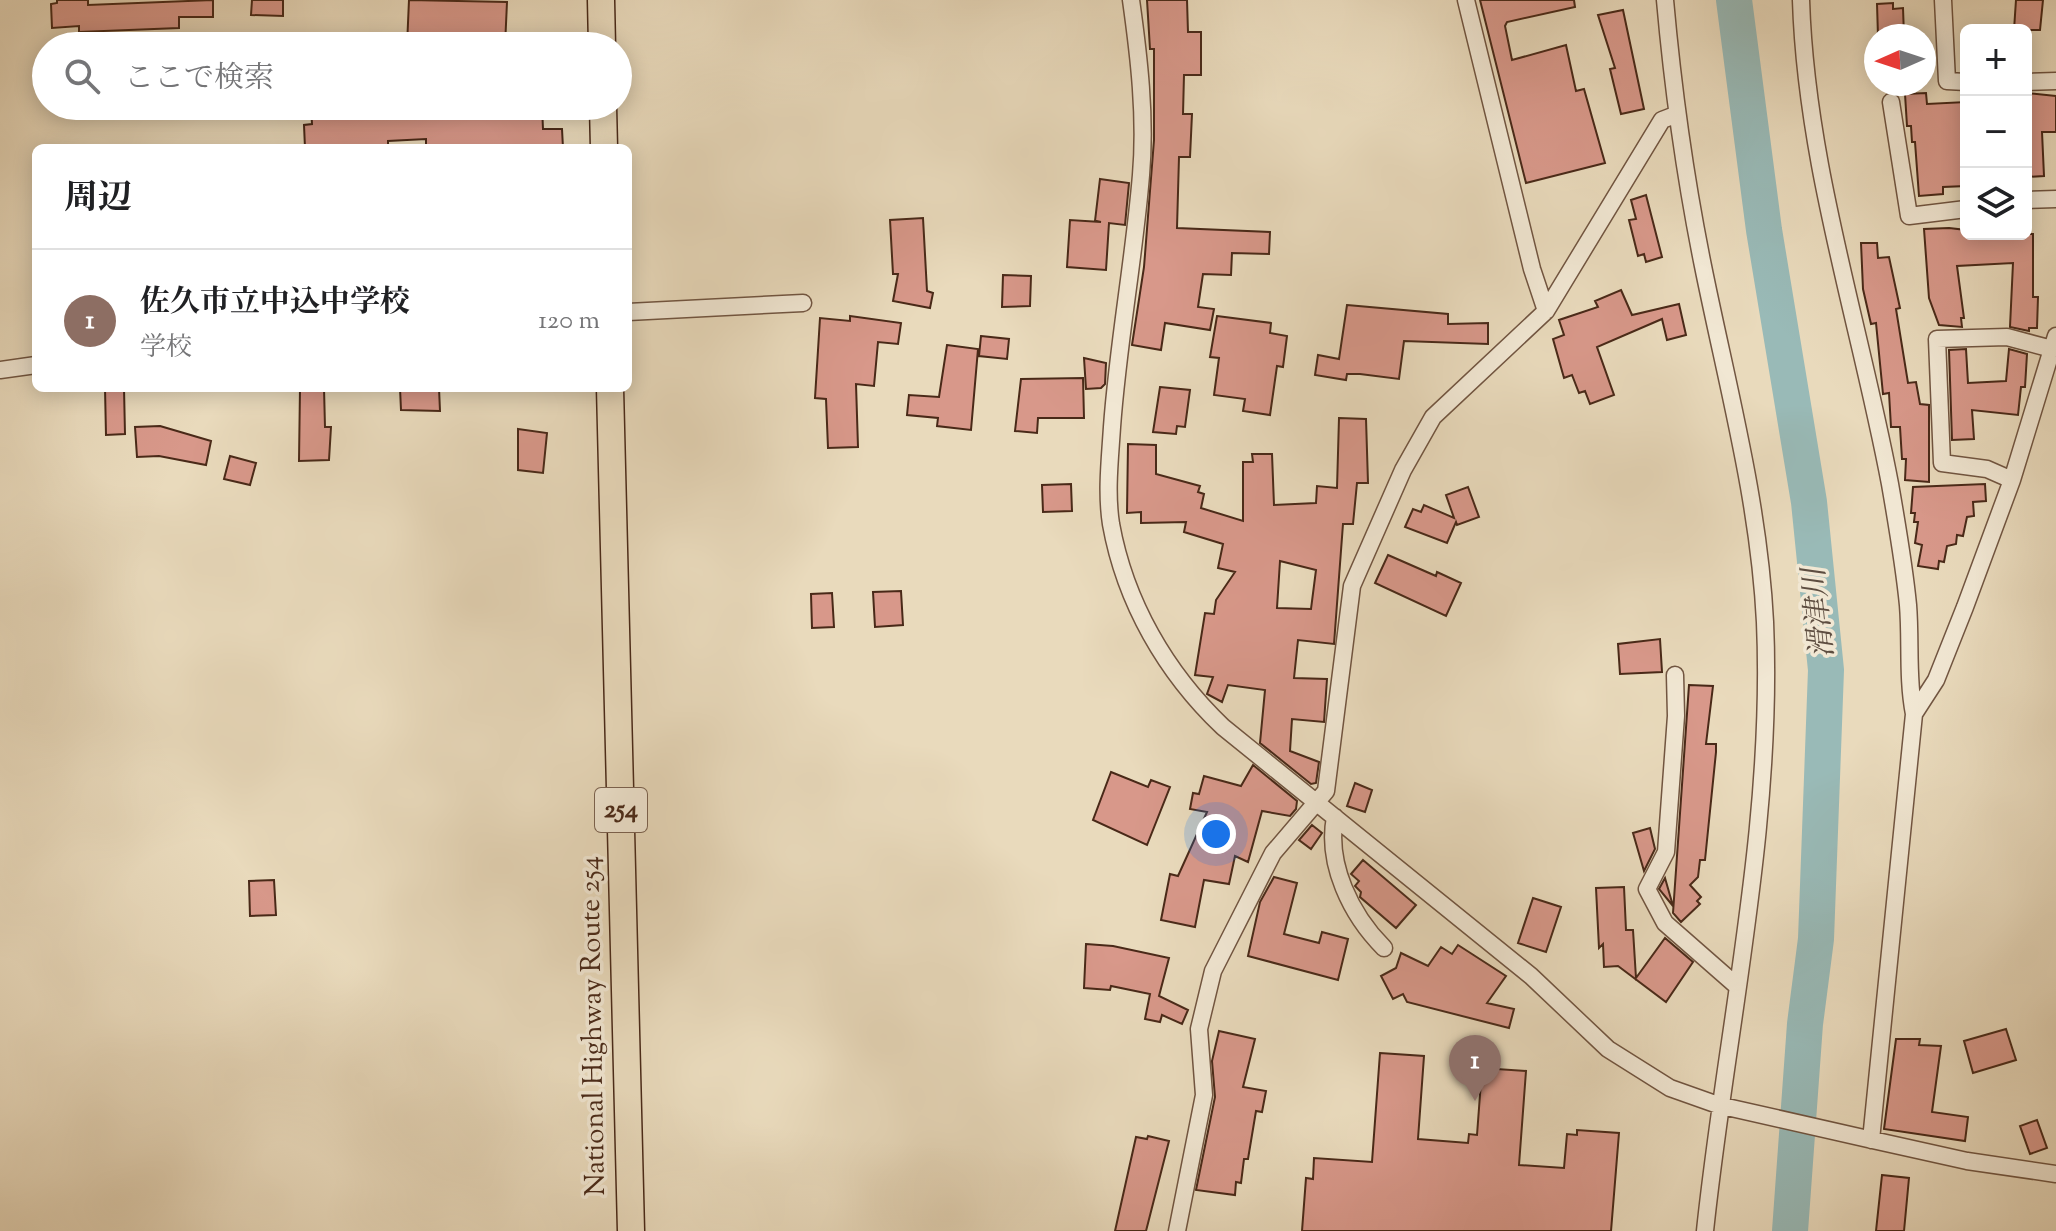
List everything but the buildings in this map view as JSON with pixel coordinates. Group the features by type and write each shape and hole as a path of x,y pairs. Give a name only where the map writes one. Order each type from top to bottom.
{"highway":[{"path":"601,0 602,32"},
{"path":"603,120 604,144"},
{"name":"National Highway Route 254","path":"610,392 631,1231"}],"street":[{"path":"1131,0 1137,43 1142,170 1128,294 1117,357 1109,486 1114,534 1130,592 1178,678 1223,727 1531,976 1608,1049 1670,1088 1721,1106 1869,1140 1967,1161 2056,1174"},
{"path":"1466,0 1532,269 1546,311"},
{"path":"1665,0 1675,115 1757,522 1765,623 1765,704 1738,987 1705,1231"},
{"path":"1801,0 1812,110 1829,210 1898,528 1908,605 1910,694 1914,714 1869,1140"},
{"path":"1943,0 1947,81 1960,82"},
{"path":"2032,82 2056,81"},
{"path":"1891,102 1909,216 1960,210"},
{"path":"1177,1231 1204,1095 1199,1029 1213,971 1273,853 1296,822 1319,803 1329,780 1332,720 1352,586 1403,470 1433,417 1546,311 1662,120 1675,115"},
{"path":"2032,200 2056,199"},
{"path":"632,312 803,303"},
{"path":"1914,714 1936,680 2012,480 2054,342 2007,337 1937,339 1942,463 1987,469 2012,480"},
{"path":"0,370 32,366"},
{"path":"1675,675 1676,716 1666,852 1647,889 1665,923 1738,987"},
{"path":"1335,817 1331,837 1335,860 1363,927 1384,948"}],"waterway":[{"name":"滑津川","path":"1734,0 1764,230 1809,502 1826,670 1816,939 1805,1024 1790,1231"}],"place":[{"name":"佐久市立中込中学校","path":"1475,1101"}]}
